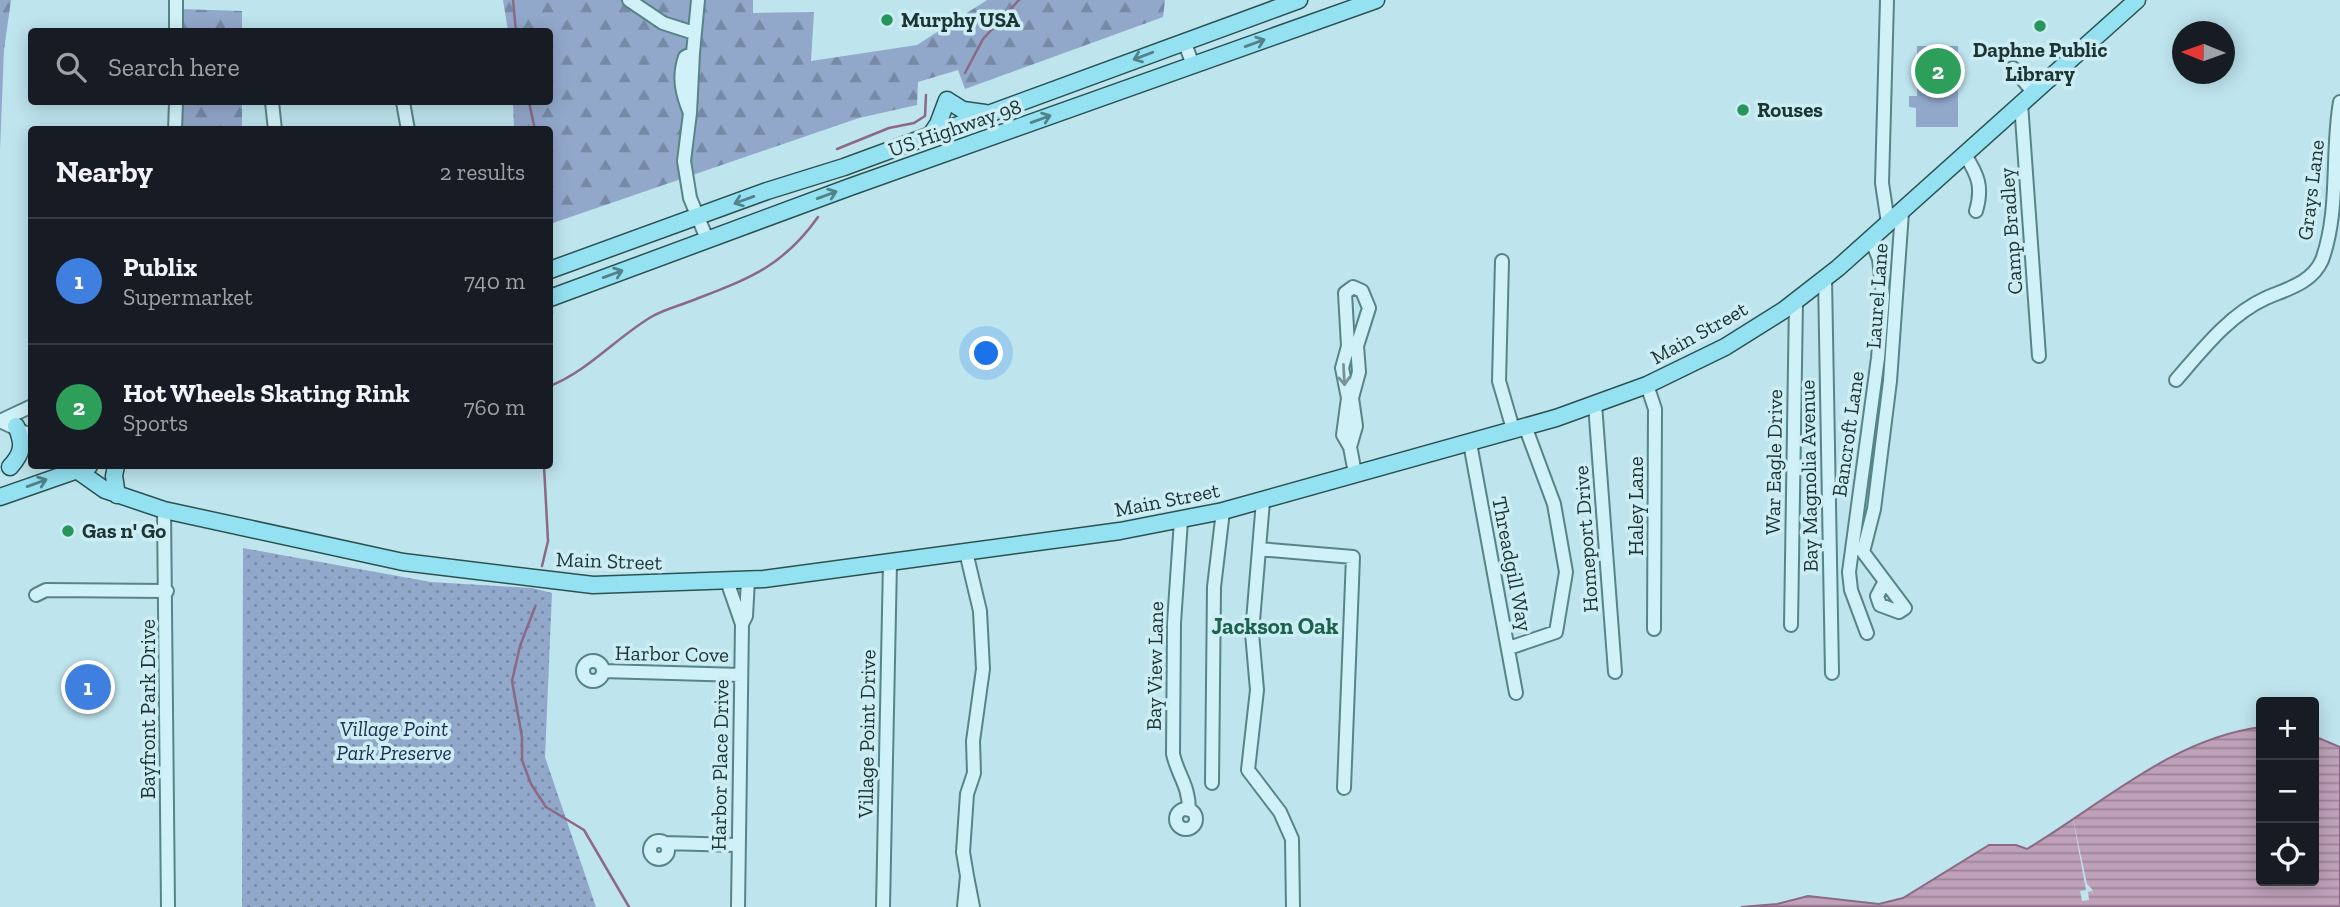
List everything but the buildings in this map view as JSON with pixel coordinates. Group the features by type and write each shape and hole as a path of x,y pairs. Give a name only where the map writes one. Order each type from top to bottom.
{"main road":[{"name":"US Highway 98","path":"553,269 930,136 1299,0"},
{"name":"US Highway 98","path":"553,297 707,239 1376,0"},
{"name":"Main Street","path":"81,469 117,495 164,510 402,562 593,584 748,580 966,552 1223,512 1470,443 1595,404 1647,386 1725,347 1796,301 1825,278 2137,0"},
{"path":"930,136 938,124 947,100 963,110 988,114"},
{"path":"5,422 22,439 22,452 5,469"},
{"path":"5,469 28,460"},
{"path":"0,497 73,469"},
{"path":"115,469 117,495"}],"street":[{"path":"176,0 176,28"},
{"path":"629,0 663,23 694,33"},
{"path":"698,0 684,161 690,198 707,239"},
{"path":"1887,0 1882,183 1888,223"},
{"path":"1184,41 1193,65"},
{"path":"2013,68 2027,98"},
{"name":"Camp Bradley","path":"2027,98 2039,356"},
{"name":"Grays Lane","path":"2176,380 2218,332 2240,313 2309,277 2321,262 2333,209 2340,102"},
{"path":"175,126 176,105"},
{"path":"272,105 275,126"},
{"path":"403,105 407,126"},
{"path":"1965,155 1980,177 1976,211"},
{"name":"Laurel Lane","path":"1884,583 1863,552 1874,509 1890,381 1902,212"},
{"name":"Bancroft Lane","path":"1867,634 1851,590 1849,572 1883,296 1879,259 1871,239"},
{"path":"1502,261 1499,381 1554,504 1566,572 1556,632 1509,648"},
{"name":"Bay Magnolia Avenue","path":"1825,278 1832,673"},
{"name":"War Eagle Drive","path":"1791,625 1796,301"},
{"path":"1353,346 1342,368 1350,398 1343,435 1350,447 1355,473"},
{"name":"Haley Lane","path":"1647,386 1655,409 1654,629"},
{"name":"Homeport Drive","path":"1595,404 1615,672"},
{"path":"5,422 28,408"},
{"path":"5,422 28,434"},
{"name":"Threadgill Way","path":"1470,443 1516,693"},
{"path":"1263,501 1252,633 1257,690 1248,770 1280,812 1292,839 1293,907"},
{"name":"Bayfront Park Drive","path":"164,510 167,591 168,907"},
{"path":"1212,783 1214,587 1223,512"},
{"name":"Bay View Lane","path":"1181,520 1174,623 1173,754 1176,767 1187,783 1189,810"},
{"path":"1259,549 1353,557 1344,788"},
{"path":"966,552 974,581 972,607 980,640 983,669 973,741 975,764 967,794 963,852 973,907"},
{"name":"Village Point Drive","path":"883,907 890,562"},
{"name":"Harbor Place Drive","path":"742,624 746,616 748,580"},
{"name":"Harbor Place Drive","path":"727,581 742,624 738,907"},
{"path":"36,595 46,590 167,591"},
{"name":"Harbor Cove","path":"603,671 741,675"},
{"path":"665,844 737,845"},
{"path":"964,907 967,876"}],"green space":[{"path":"0,0 11,0 4,50 0,150"},
{"path":"503,0 753,0 753,13 814,12 811,61 917,45 987,0 1165,0 1163,17 965,89 958,70 918,82 917,105 859,118 553,223 553,126 514,126 513,105 553,105 553,28 508,28"},
{"path":"180,9 242,11 242,28 180,28"},
{"path":"1917,46 1958,46 1958,127 1916,127 1916,108 1909,107 1909,96 1917,96"},
{"path":"179,105 242,105 242,126 179,126"},
{"name":"Village Point Park Preserve","path":"243,548 431,582 532,588 552,593 545,757 596,907 242,907"}],"shaded area":[{"path":"2256,728 2256,886 2319,886 2319,738 2340,747 2340,907 1741,907 1777,904 1808,896 1879,904 1903,898 1989,845 2016,845 2027,849 2167,759 2228,734"}],"pier":[{"path":"2072,814 2087,884 2092,889 2094,898 2092,891 2088,892 2089,900 2082,901 2080,891 2086,890"}],"waterway":[{"path":"513,0 516,28"},
{"path":"965,73 983,39 1019,0"},
{"path":"837,149 889,128 914,123 925,116 926,95"},
{"path":"530,105 534,126"},
{"path":"553,385 577,372 651,317 762,270 791,249 818,217"},
{"path":"542,566 548,541 544,469"},
{"path":"535,607 520,646 512,681 522,737 522,760 531,784 546,807 584,830 629,907"}],"place":[{"name":"Murphy USA","path":"887,20"},
{"name":"Daphne Public Library","path":"2040,26"},
{"name":"Hot Wheels Skating Rink","path":"1938,71"},
{"name":"Rouses","path":"1743,110"},
{"name":"Gas n' Go","path":"68,531"},
{"name":"Publix","path":"88,687"}],"district":[{"name":"Jackson Oak","path":"1275,626"}]}
